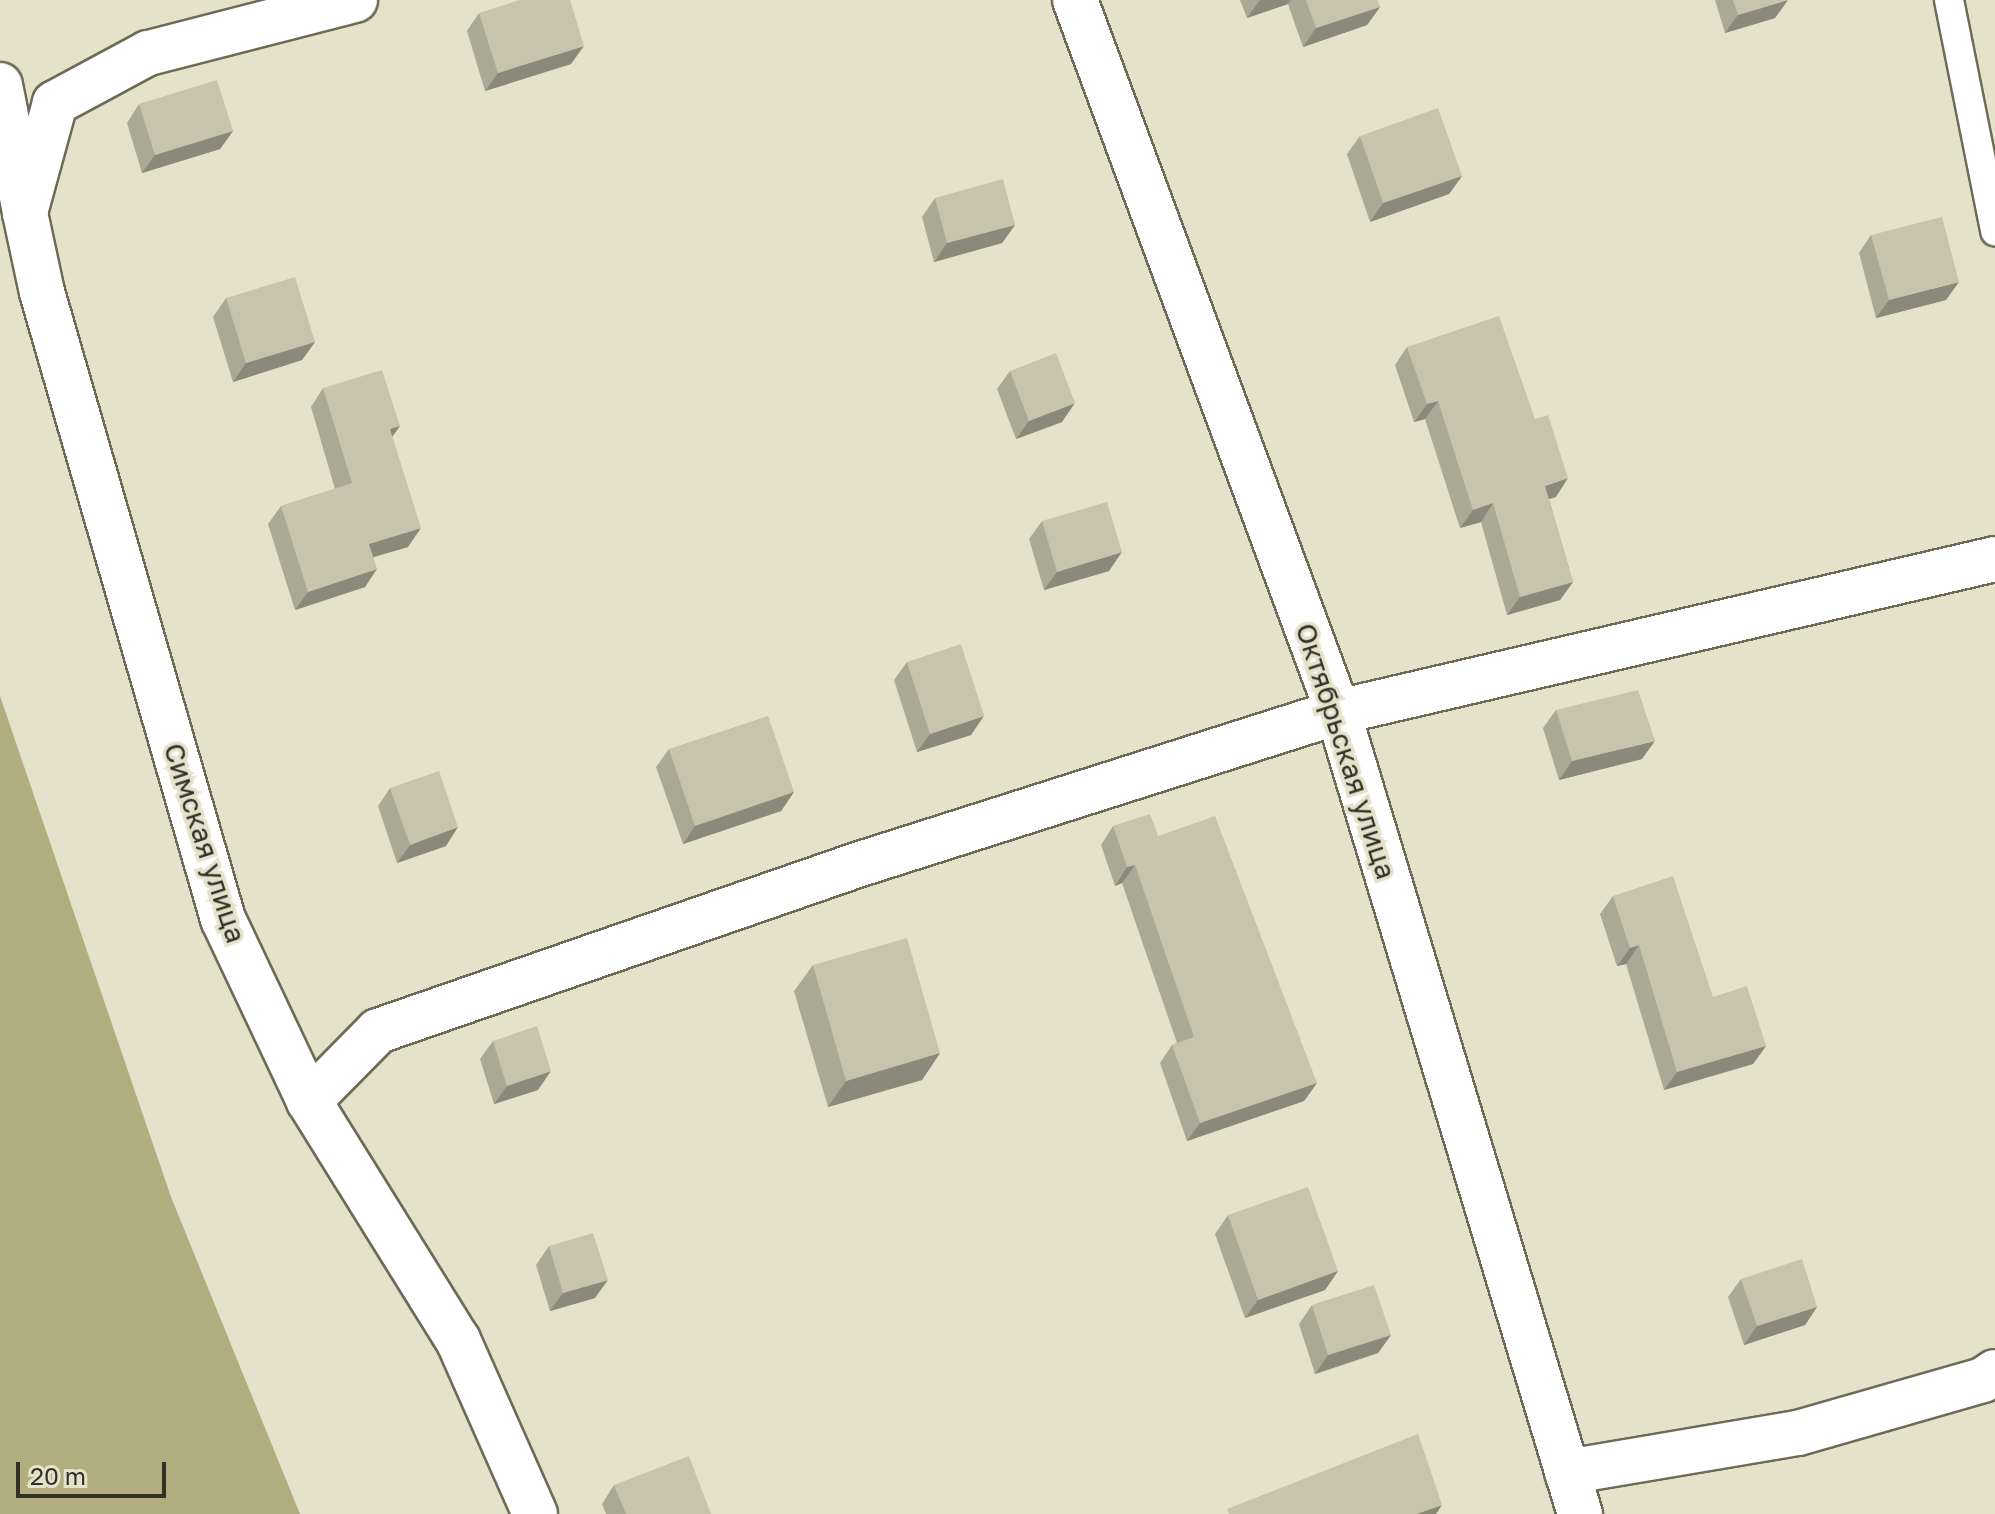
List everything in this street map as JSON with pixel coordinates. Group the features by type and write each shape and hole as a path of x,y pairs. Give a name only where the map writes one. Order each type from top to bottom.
{"street":[{"name":"Симская улица","path":"25,213 55,103 148,53 355,0"},
{"name":"Октябрьская улица","path":"1075,0 1338,712 1580,1514"},
{"name":"Симская улица","path":"0,85 47,307 223,919 309,1101 458,1340 535,1514"},
{"path":"309,1101 378,1031 857,865 1338,712 1995,559"},
{"path":"1567,1472 1798,1433 1983,1380 1995,1372"}],"lane":[{"path":"1949,0 1995,231"}],"shaded area":[{"path":"0,696 171,1197 300,1514 0,1514"}],"building":[{"path":"520,0 570,0 584,46 498,73 479,13"},
{"path":"1306,0 1377,0 1380,7 1316,28"},
{"path":"1733,0 1788,0 1738,15"},
{"path":"217,80 233,131 155,155 139,104"},
{"path":"1438,108 1462,176 1383,203 1360,136"},
{"path":"1003,179 1015,225 947,243 935,198"},
{"path":"1942,217 1959,282 1889,300 1871,235"},
{"path":"295,277 315,342 246,363 226,298"},
{"path":"1499,316 1535,419 1548,415 1568,478 1545,486 1573,582 1520,597 1493,503 1473,510 1438,401 1427,404 1407,347"},
{"path":"1056,353 1075,403 1029,421 1010,371"},
{"path":"382,370 400,426 390,429 421,528 369,544 377,569 308,592 281,506 352,483 323,388"},
{"path":"1107,502 1122,552 1057,572 1042,521"},
{"path":"961,644 984,716 930,734 907,662"},
{"path":"1638,690 1655,741 1572,761 1556,710"},
{"path":"768,716 794,792 695,826 669,749"},
{"path":"439,771 458,827 410,845 390,788"},
{"path":"1150,814 1158,836 1215,816 1317,1083 1200,1123 1172,1045 1194,1037 1135,865 1127,867 1113,826"},
{"path":"1673,876 1713,997 1747,986 1766,1046 1677,1072 1639,945 1630,948 1613,896"},
{"path":"907,938 940,1053 846,1081 813,965"},
{"path":"537,1026 551,1071 507,1086 493,1041"},
{"path":"1308,1187 1338,1271 1258,1300 1228,1215"},
{"path":"593,1233 608,1280 563,1293 549,1246"},
{"path":"1802,1259 1817,1307 1757,1326 1741,1279"},
{"path":"1374,1285 1391,1335 1328,1355 1312,1305"},
{"path":"1418,1434 1442,1505 1416,1514 1229,1514 1227,1509"},
{"path":"689,1456 711,1514 626,1514 614,1485"}]}
